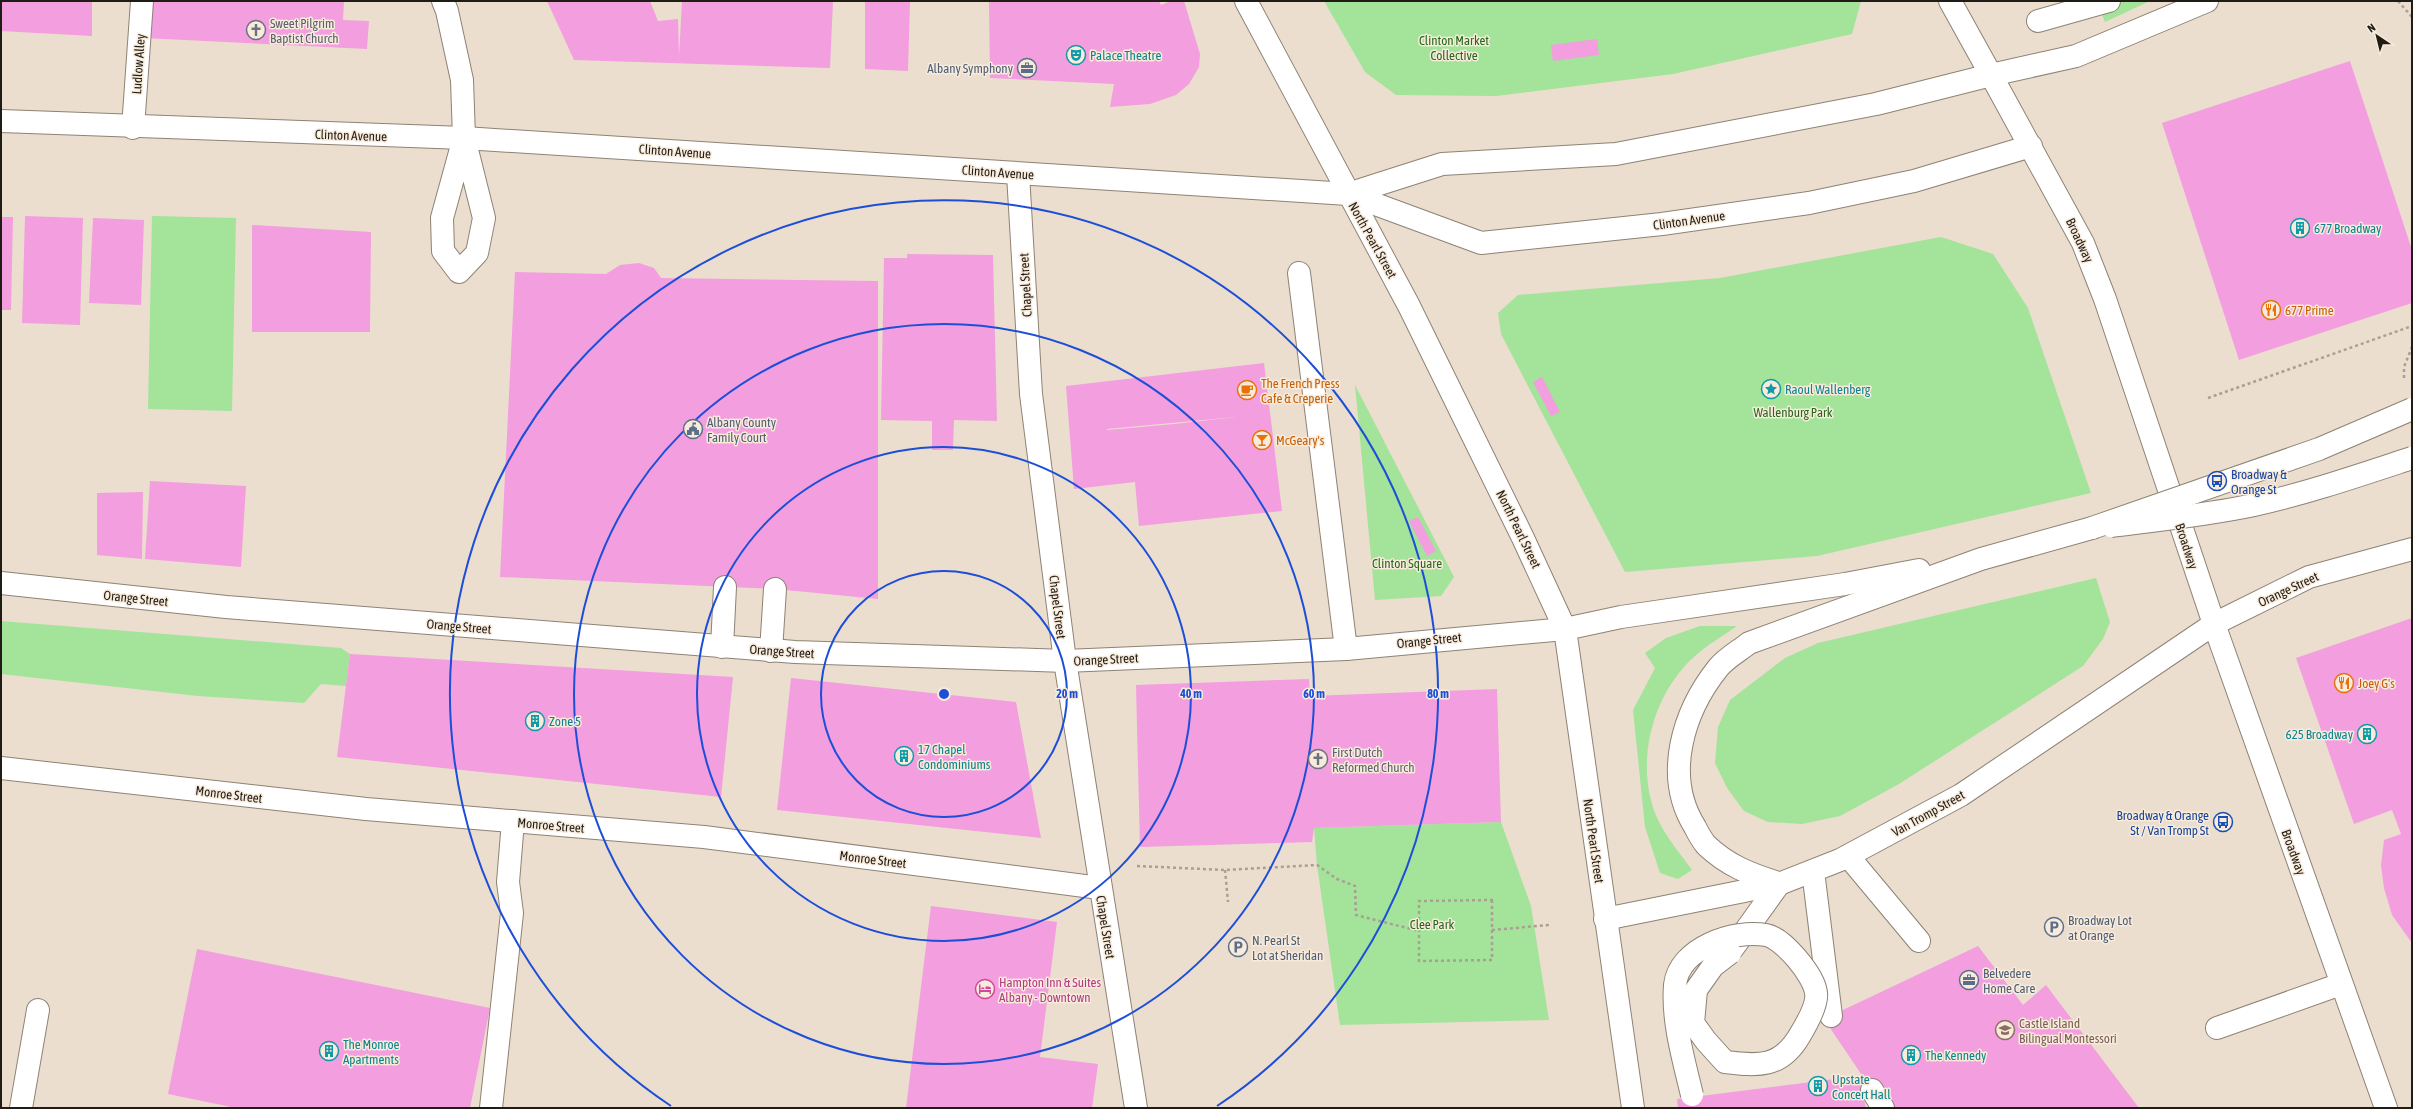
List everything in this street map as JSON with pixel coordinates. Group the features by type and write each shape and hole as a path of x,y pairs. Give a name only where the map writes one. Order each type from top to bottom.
{"main road":[{"name":"Ludlow Alley","path":"133,128 142,1"},
{"path":"443,1 447,11 462,80 464,138 484,218 477,253 459,272 443,251 442,218 464,138"},
{"name":"North Pearl Street","path":"1246,1 1409,306 1523,538 1565,629 1605,919 1634,1108"},
{"name":"Broadway","path":"1950,1 2032,146 2083,243 2105,300 2214,624 2386,1108"},
{"name":"Clinton Avenue","path":"1348,194 1442,164 1616,154 1876,104 1991,75 2059,60 2108,42 2207,1"},
{"path":"2038,22 2102,4"},
{"name":"Clinton Avenue","path":"1,121 133,128 464,138 1348,194 1481,243 1662,224 1809,203 1914,181 2032,146"},
{"name":"Chapel Street","path":"1018,174 1031,394 1065,661 1136,1108"},
{"path":"1299,273 1346,649"},
{"path":"1692,1096 1676,1017 1675,984 1686,959 1708,944 1734,935 1767,935 1786,947 1805,968 1816,993 1810,1017 1798,1039 1781,1058 1758,1066 1725,1062 1706,1041 1693,1022 1696,990 1713,966 1730,953 1779,884 1738,869 1706,844 1685,812 1677,774 1683,731 1697,698 1719,666 1749,643 1981,558 2092,528 2319,449 2412,409"},
{"path":"2092,528 2179,518 2254,505 2328,486 2412,458"},
{"name":"Orange Street","path":"2214,624 2309,577 2412,549"},
{"name":"Orange Street","path":"1,583 226,607 722,647 1065,661 1346,649 1565,629 1621,617 1845,584 1981,558"},
{"path":"722,647 725,587"},
{"path":"771,650 774,589"},
{"name":"Van Tromp Street","path":"1605,919 1779,884 1848,856 1962,795 2214,624"},
{"name":"Monroe Street","path":"1,768 366,809 704,837 1100,888"},
{"path":"491,1108 512,913 508,882 513,821"},
{"path":"1848,856 1919,941"},
{"path":"1813,871 1830,1016"},
{"path":"2217,1028 2341,984"},
{"path":"21,1108 38,1010"}],"path":[{"path":"2398,1 2412,17"},
{"path":"2208,398 2412,326"},
{"path":"1137,866 1225,870 1317,865 1337,879 1355,886 1356,914 1419,931"},
{"path":"1225,870 1228,902"},
{"path":"1492,900 1492,960 1419,961 1419,931 1419,901 1492,900"},
{"path":"1492,930 1549,925"}],"green space":[{"name":"Clinton Market Collective","path":"1324,1 1861,1 1852,34 1673,74 1496,96 1396,95 1365,72"},
{"path":"2097,1 2150,1 2105,22"},
{"path":"152,216 236,218 232,411 148,409"},
{"name":"Wallenburg Park","path":"1941,237 1993,254 2028,308 2091,493 1817,556 1625,572 1501,334 1498,313 1518,295 1720,278"},
{"name":"Clinton Square","path":"1355,385 1454,577 1441,596 1375,600"},
{"path":"2096,578 2110,622 2103,639 2083,666 1899,784 1840,816 1802,824 1768,822 1744,811 1727,788 1715,763 1718,727 1730,700 1785,658 1818,643"},
{"path":"1,621 341,648 350,654 346,686 321,684 304,703 198,696 1,674"},
{"path":"1700,626 1737,626 1695,656 1681,670 1670,686 1654,722 1649,742 1647,762 1648,781 1654,810 1668,837 1692,870 1678,879 1660,873 1645,827 1633,710 1655,668 1645,653 1666,638"},
{"name":"Clee Park","path":"1501,822 1531,906 1549,1020 1340,1025 1317,865 1314,828"}],"building":[{"path":"1,1 92,1 92,36 1,31"},
{"name":"Sweet Pilgrim Baptist Church","path":"146,1 344,1 343,20 369,21 367,49 144,38"},
{"path":"547,1 650,1 658,21 678,19 679,56 682,1 833,1 830,68 574,60"},
{"path":"865,1 910,1 908,71 865,69"},
{"name":"Palace Theatre","path":"989,1 1159,1 1161,5 1171,1 1184,1 1200,54 1199,67 1189,84 1176,95 1150,104 1110,107 1114,84 990,78"},
{"path":"1597,39 1599,55 1553,61 1551,45"},
{"name":"677 Broadway","path":"2350,61 2412,250 2412,303 2239,360 2162,123"},
{"path":"25,216 83,218 80,325 22,323"},
{"path":"1,217 13,217 11,310 1,310"},
{"path":"93,218 144,220 141,305 89,303"},
{"path":"252,225 371,232 370,332 252,332"},
{"path":"907,254 993,255 997,421 954,420 953,450 932,450 932,421 881,420 884,258 907,258"},
{"name":"Albany County Family Court","path":"639,263 654,268 661,278 878,281 878,599 775,589 500,577 515,272 606,274 620,265"},
{"path":"1264,363 1282,511 1139,526 1135,482 1074,489 1066,386","holes":["1236,417 1174,424 1107,430"]},
{"path":"1542,377 1560,412 1551,416 1533,382"},
{"path":"150,481 246,486 241,567 145,559"},
{"path":"143,492 142,559 97,555 97,493"},
{"path":"1418,517 1436,551 1427,556 1409,521"},
{"name":"625 Broadway","path":"2412,618 2412,943 2392,915 2384,888 2381,865 2384,840 2401,834 2392,810 2354,824 2296,658"},
{"name":"Zone 5","path":"350,654 733,677 721,797 337,757"},
{"name":"17 Chapel Condominiums","path":"791,678 1016,702 1041,838 777,810"},
{"name":"First Dutch Reformed Church","path":"1309,679 1310,696 1497,689 1501,822 1314,828 1312,842 1140,847 1136,685"},
{"name":"Hampton Inn & Suites Albany - Downtown","path":"931,906 1057,922 1040,1057 1098,1064 1092,1108 906,1108"},
{"path":"1978,946 2023,1005 2046,985 2139,1108 1884,1108 1824,1019"},
{"name":"The Monroe Apartments","path":"197,949 490,1008 470,1108 236,1108 168,1094"},
{"name":"Upstate Concert Hall","path":"1858,1076 1866,1108 1678,1108 1677,1099"}],"place":[{"name":"Sweet Pilgrim Baptist Church","path":"256,30"},
{"name":"Palace Theatre","path":"1076,55"},
{"name":"Albany Symphony","path":"1027,68"},
{"name":"677 Broadway","path":"2300,228"},
{"name":"677 Prime","path":"2271,310"},
{"name":"Raoul Wallenberg","path":"1771,389"},
{"name":"The French Press Cafe & Creperie","path":"1247,390"},
{"name":"Albany County Family Court","path":"693,429"},
{"name":"McGeary's","path":"1262,440"},
{"name":"Broadway & Orange St","path":"2217,481"},
{"name":"Joey G's","path":"2344,683"},
{"name":"Zone 5","path":"535,721"},
{"name":"625 Broadway","path":"2367,734"},
{"name":"17 Chapel Condominiums","path":"904,756"},
{"name":"First Dutch Reformed Church","path":"1318,759"},
{"name":"Broadway & Orange St / Van Tromp St","path":"2223,822"},
{"name":"Broadway Lot at Orange","path":"2054,927"},
{"name":"N. Pearl St Lot at Sheridan","path":"1238,947"},
{"name":"Belvedere Home Care","path":"1969,980"},
{"name":"Hampton Inn & Suites Albany - Downtown","path":"985,989"},
{"name":"Castle Island Bilingual Montessori","path":"2005,1030"},
{"name":"The Monroe Apartments","path":"329,1051"},
{"name":"The Kennedy","path":"1911,1055"},
{"name":"Upstate Concert Hall","path":"1818,1086"}]}
